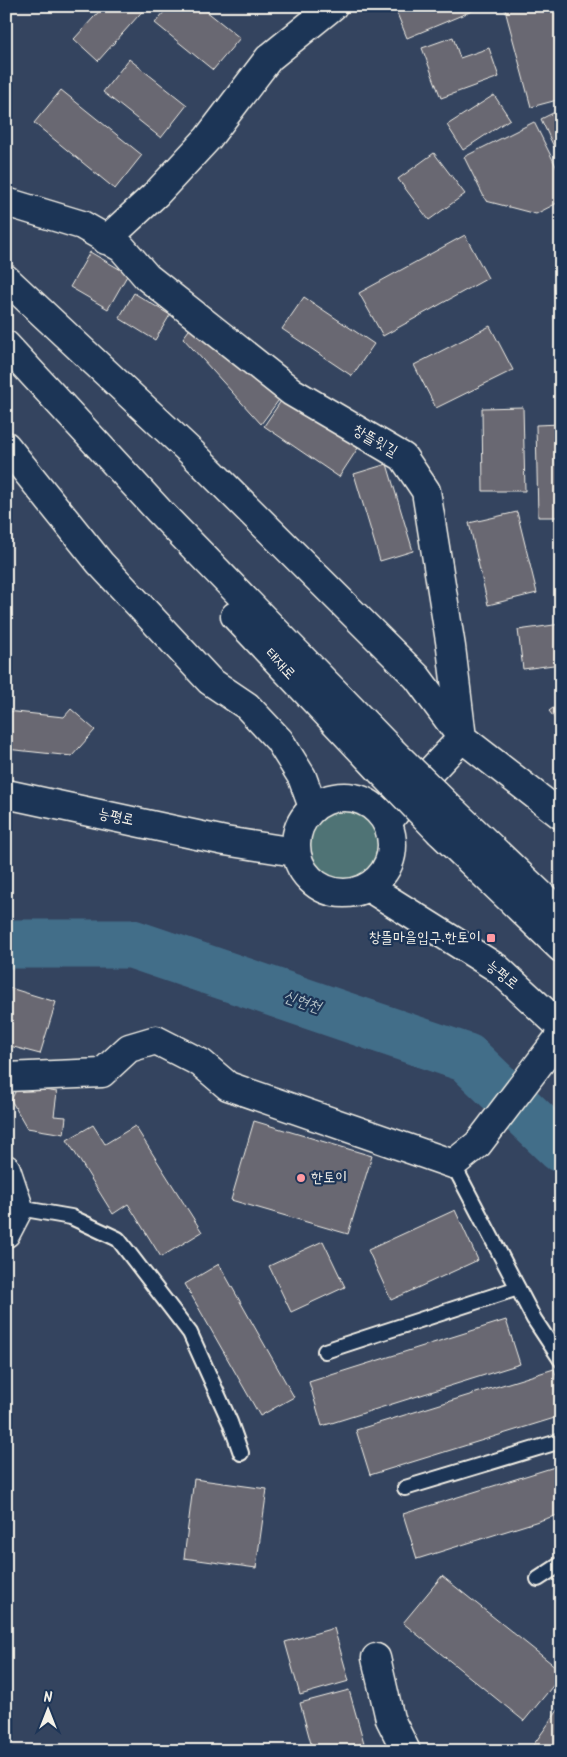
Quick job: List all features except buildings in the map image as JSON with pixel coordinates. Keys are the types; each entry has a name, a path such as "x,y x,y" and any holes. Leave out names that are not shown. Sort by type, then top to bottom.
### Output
{"main road":[{"path":"106,240 157,193 208,138 269,58 333,6"},
{"name":"창뜰윗길","path":"6,202 82,226 122,248 147,277 292,392 403,457 426,491 451,647 462,738"},
{"path":"6,279 192,453 417,677 462,738 561,815"},
{"name":"태재로","path":"6,345 387,761"},
{"name":"태재로","path":"6,373 387,761"},
{"path":"6,446 100,563 210,681 247,706 279,740 298,770 313,807"},
{"path":"380,815 411,792 462,738"},
{"path":"387,761 447,822 561,948"},
{"name":"능평로","path":"6,794 225,840 296,841"},
{"path":"343,796 359,799 380,815 391,833 392,849 389,864 375,880 353,893 337,893 322,889 309,880 300,867 296,841 303,818 313,807 327,799 343,796"},
{"path":"447,822 561,914"},
{"name":"능평로","path":"375,880 412,915 497,968 561,1027"},
{"path":"6,1077 102,1073 129,1048 156,1040 201,1063 228,1086 453,1164 478,1144 561,1035"},
{"path":"6,1170 19,1208 6,1234"},
{"path":"376,1658 390,1719 406,1751"}],"lane":[{"path":"453,1164 534,1319 561,1360"},
{"path":"19,1208 71,1217 118,1239 190,1333 230,1422 241,1453"},
{"path":"325,1350 518,1288"},
{"path":"405,1488 561,1441"},
{"path":"538,1579 561,1564"}],"green space":[{"path":"337,810 351,810 364,816 373,825 379,838 377,858 369,870 351,880 337,880 324,874 315,865 309,852 309,838 315,825 324,816"}],"waterway":[{"name":"신현천","path":"6,944 132,944 467,1058 561,1148"}],"place":[{"name":"창뜰마을입구.한토이","path":"491,938"},
{"name":"한토이","path":"301,1178"}]}
